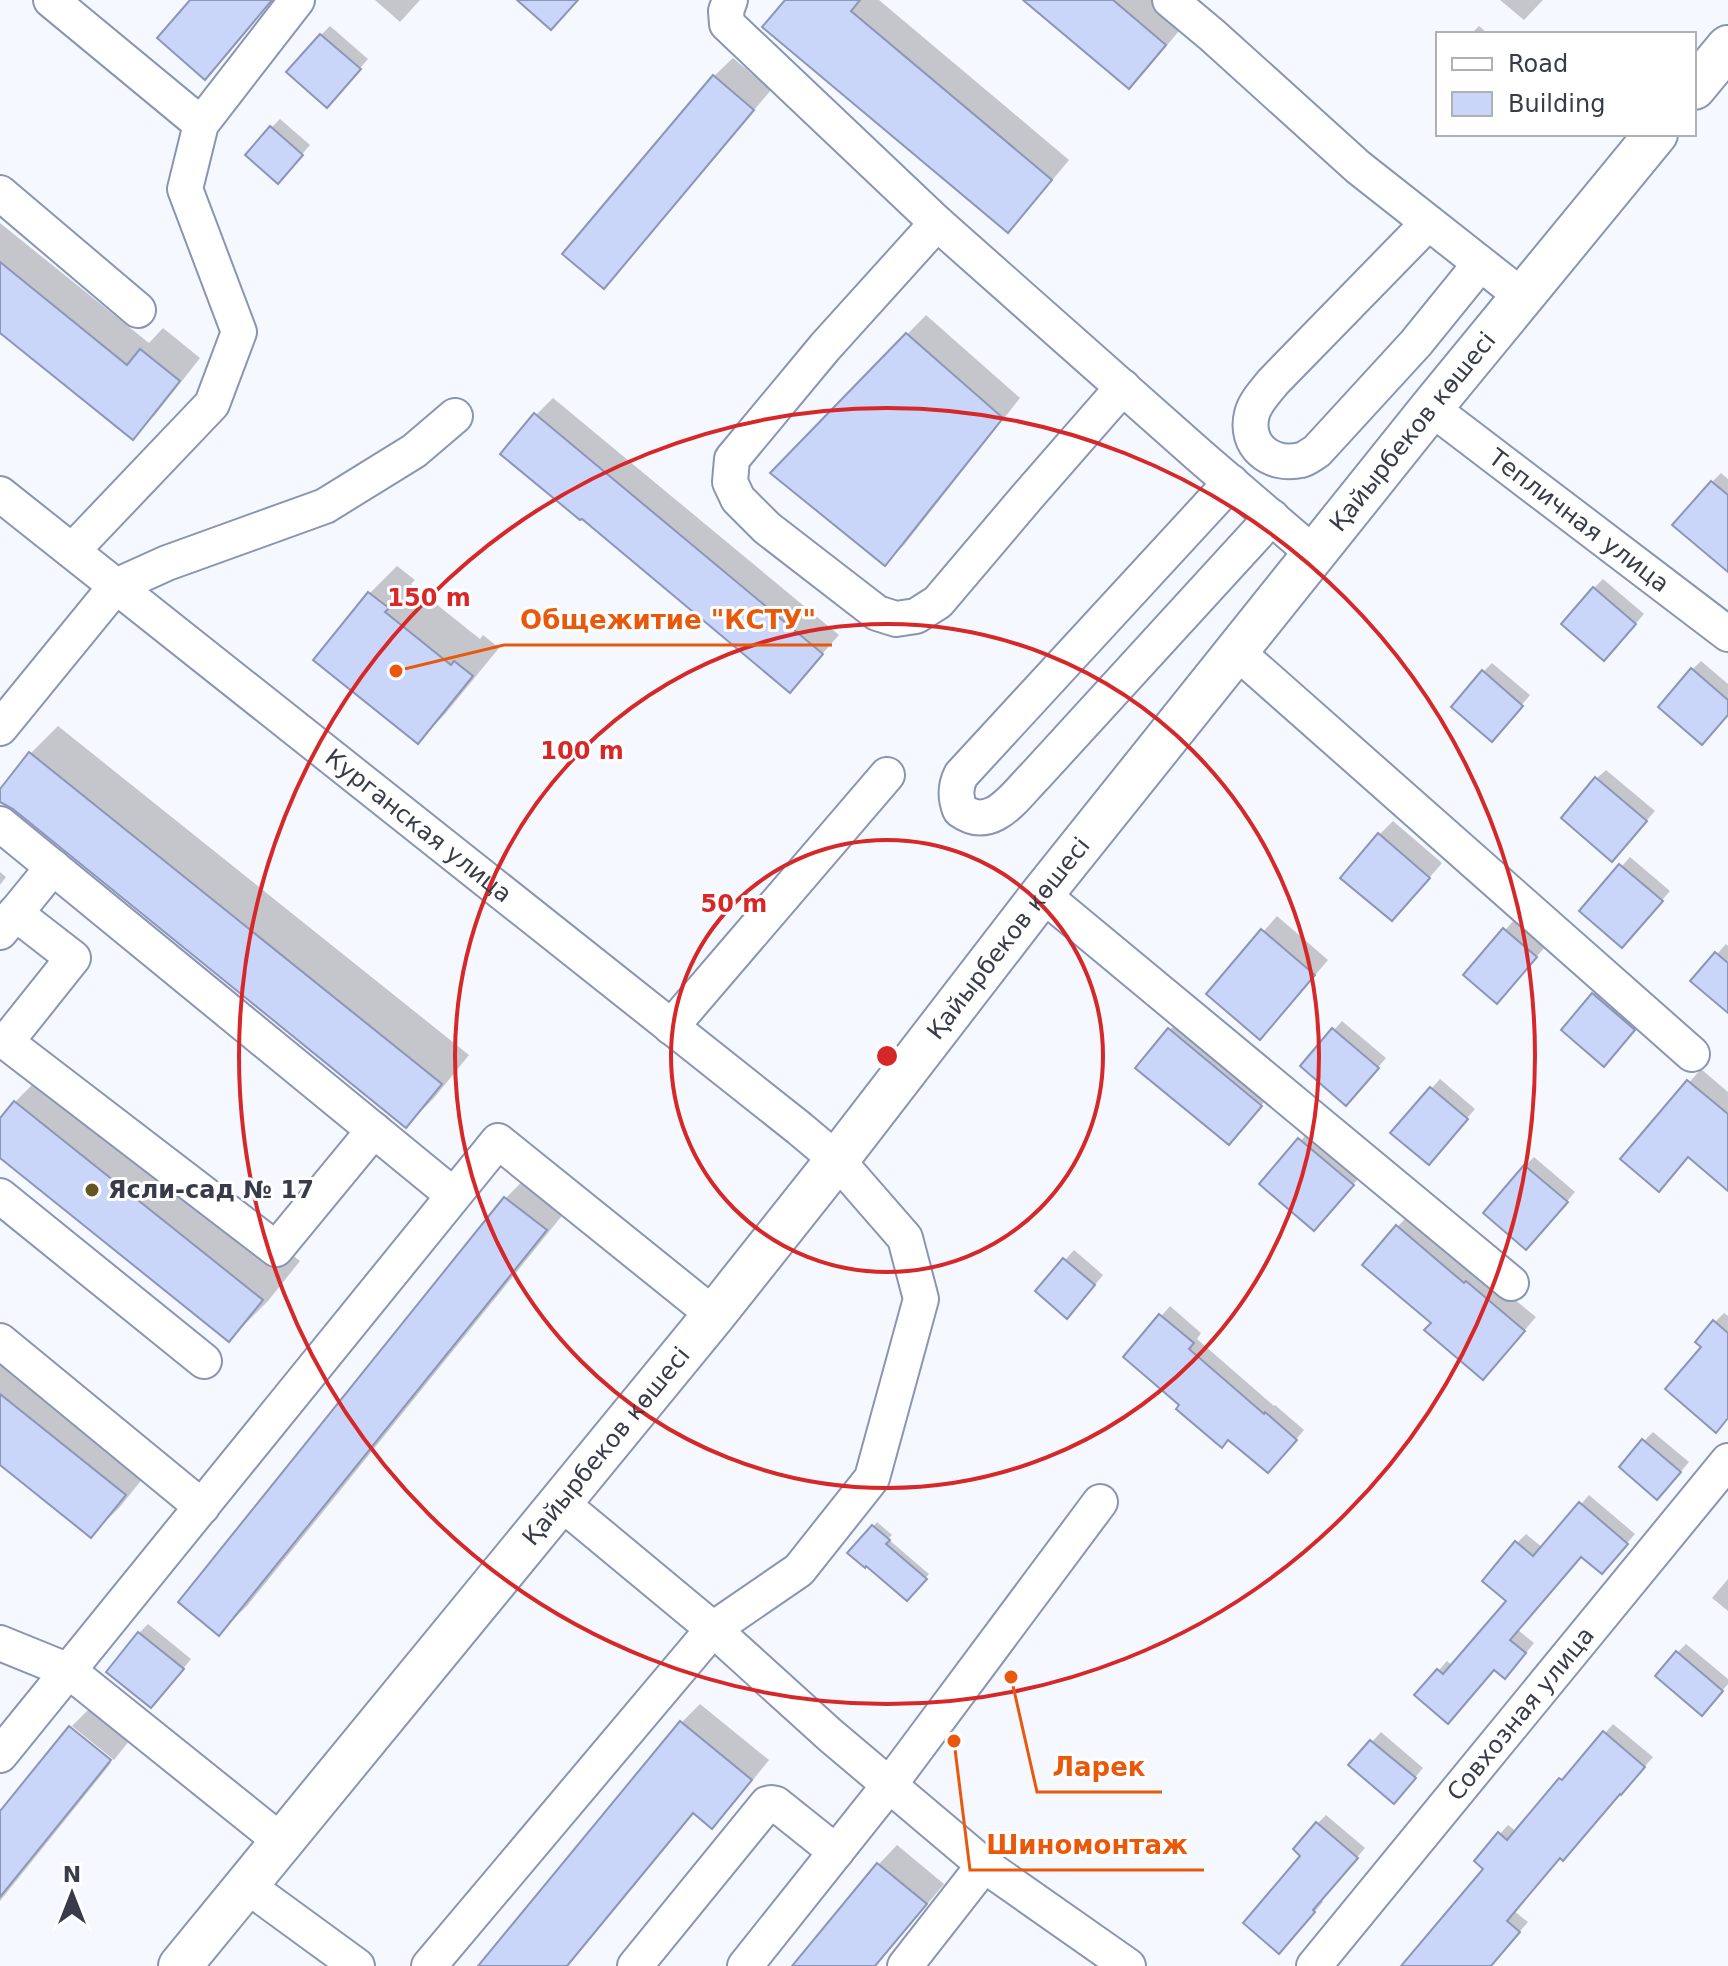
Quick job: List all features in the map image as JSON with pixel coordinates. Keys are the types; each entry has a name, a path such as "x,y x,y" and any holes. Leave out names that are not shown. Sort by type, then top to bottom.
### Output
{"main road":[{"path":"1696,86 1728,47"},
{"name":"Қайырбеков көшесі","path":"180,1966 714,1315 1042,894 1431,408 1654,136"}],"street":[{"path":"51,0 201,124"},
{"path":"72,551 212,404 239,332 185,189 201,124 297,0"},
{"path":"730,0 726,11 727,24 937,223 1314,554"},
{"path":"1170,0 1358,167 1523,297"},
{"path":"0,193 138,310"},
{"path":"937,223 825,347 732,459 730,482 738,499 767,528 877,613 896,619 916,616 938,602 1123,387"},
{"path":"1428,223 1273,382 1256,405 1251,430 1254,444 1262,454 1273,460 1289,461 1303,460 1317,451 1416,343 1480,264"},
{"name":"Тепличная улица","path":"1431,408 1728,634"},
{"path":"0,728 116,586 167,563 325,506 414,451 455,416"},
{"path":"1231,482 961,775 956,792 960,810 975,818 997,815 1272,517"},
{"name":"Курганская улица","path":"0,494 837,1160 905,1238 921,1299 872,1478 799,1570 713,1629 429,1966"},
{"path":"1236,651 1692,1054"},
{"path":"671,1027 887,775"},
{"path":"0,824 453,1195"},
{"path":"53,867 8,923 73,958 3,1046 276,1249 374,1130"},
{"path":"1042,894 1511,1283"},
{"path":"0,1755 498,1141 714,1315"},
{"path":"0,1196 204,1361"},
{"path":"0,1341 202,1507"},
{"name":"Совхозная улица","path":"1314,1966 1728,1461"},
{"path":"560,1502 713,1629 830,1735 984,1865 1128,1966"},
{"path":"745,1966 890,1784 1100,1502"},
{"path":"0,1643 69,1671 282,1842"},
{"path":"635,1966 767,1804 776,1804 836,1852"},
{"path":"905,1966 984,1865"},
{"path":"246,1885 357,1966"}],"building":[{"path":"190,0 272,0 205,80 157,38"},
{"path":"517,0 578,0 551,30"},
{"path":"785,0 860,0 851,11 1052,180 1008,233 762,27"},
{"path":"1023,0 1113,0 1166,45 1129,89"},
{"path":"320,34 361,69 327,108 286,72"},
{"path":"713,75 754,110 604,289 562,254"},
{"path":"270,126 303,155 278,184 245,155"},
{"path":"0,262 127,365 140,349 180,381 133,440 0,333"},
{"path":"906,333 1003,418 885,566 770,473"},
{"path":"534,413 823,654 790,693 500,454"},
{"path":"1711,481 1728,495 1728,572 1672,525"},
{"path":"1593,587 1636,624 1604,661 1561,624"},
{"path":"368,592 389,608 385,612 451,665 454,661 473,676 418,744 313,660"},
{"path":"1691,668 1728,700 1728,715 1702,745 1658,707"},
{"path":"1482,670 1523,706 1492,742 1451,707"},
{"path":"29,752 442,1084 406,1128 13,809 0,802 0,789"},
{"path":"1595,777 1647,821 1612,862 1561,818"},
{"path":"1378,833 1430,878 1392,921 1340,878"},
{"path":"1619,864 1663,901 1622,948 1579,911"},
{"path":"1503,928 1537,957 1497,1004 1463,975"},
{"path":"1261,929 1315,975 1260,1040 1206,994"},
{"path":"1715,952 1728,963 1728,1013 1690,981"},
{"path":"1592,993 1635,1030 1604,1067 1561,1030"},
{"path":"1168,1028 1262,1106 1229,1145 1135,1068"},
{"path":"1332,1028 1379,1068 1346,1106 1300,1066"},
{"path":"1687,1080 1728,1114 1728,1191 1688,1157 1659,1192 1620,1159"},
{"path":"1430,1087 1468,1119 1429,1165 1390,1133"},
{"path":"14,1101 263,1300 229,1342 0,1158 0,1118"},
{"path":"1298,1138 1354,1185 1314,1231 1259,1184"},
{"path":"1524,1165 1568,1202 1526,1250 1483,1213"},
{"path":"504,1197 547,1230 219,1636 178,1602"},
{"path":"1396,1225 1525,1331 1483,1380 1424,1330 1431,1323 1362,1265"},
{"path":"1063,1258 1095,1285 1067,1319 1035,1291"},
{"path":"1159,1314 1194,1343 1189,1349 1297,1440 1268,1473 1228,1440 1222,1448 1176,1409 1179,1405 1123,1357"},
{"path":"1713,1320 1728,1333 1728,1418 1716,1433 1665,1389 1701,1347 1695,1342"},
{"path":"0,1394 126,1495 91,1538 0,1465"},
{"path":"1642,1439 1681,1472 1657,1500 1619,1467"},
{"path":"1579,1502 1628,1544 1602,1574 1581,1557 1510,1640 1526,1653 1505,1679 1494,1670 1448,1724 1414,1695 1437,1669 1443,1674 1506,1601 1482,1581 1515,1541 1533,1556"},
{"path":"872,1525 890,1540 886,1544 927,1579 907,1601 847,1553"},
{"path":"138,1632 184,1669 151,1708 106,1672"},
{"path":"1676,1651 1723,1691 1702,1716 1655,1676"},
{"path":"680,1721 752,1780 712,1829 693,1813 567,1966 478,1966"},
{"path":"69,1726 111,1760 0,1897 0,1811"},
{"path":"1603,1731 1645,1767 1563,1861 1560,1858 1507,1921 1520,1932 1491,1966 1401,1966 1483,1869 1474,1861 1498,1832 1507,1840"},
{"path":"1370,1740 1416,1778 1394,1804 1348,1765"},
{"path":"1316,1822 1358,1858 1279,1954 1243,1923 1300,1856 1293,1849"},
{"path":"877,1863 927,1904 875,1966 792,1966"}],"place":[{"name":"Общежитие \"КСТУ\"","path":"396,671"},
{"name":"Ясли-сад № 17","path":"92,1190"},
{"name":"Ларек","path":"1011,1677"},
{"name":"Шиномонтаж","path":"954,1741"}]}
